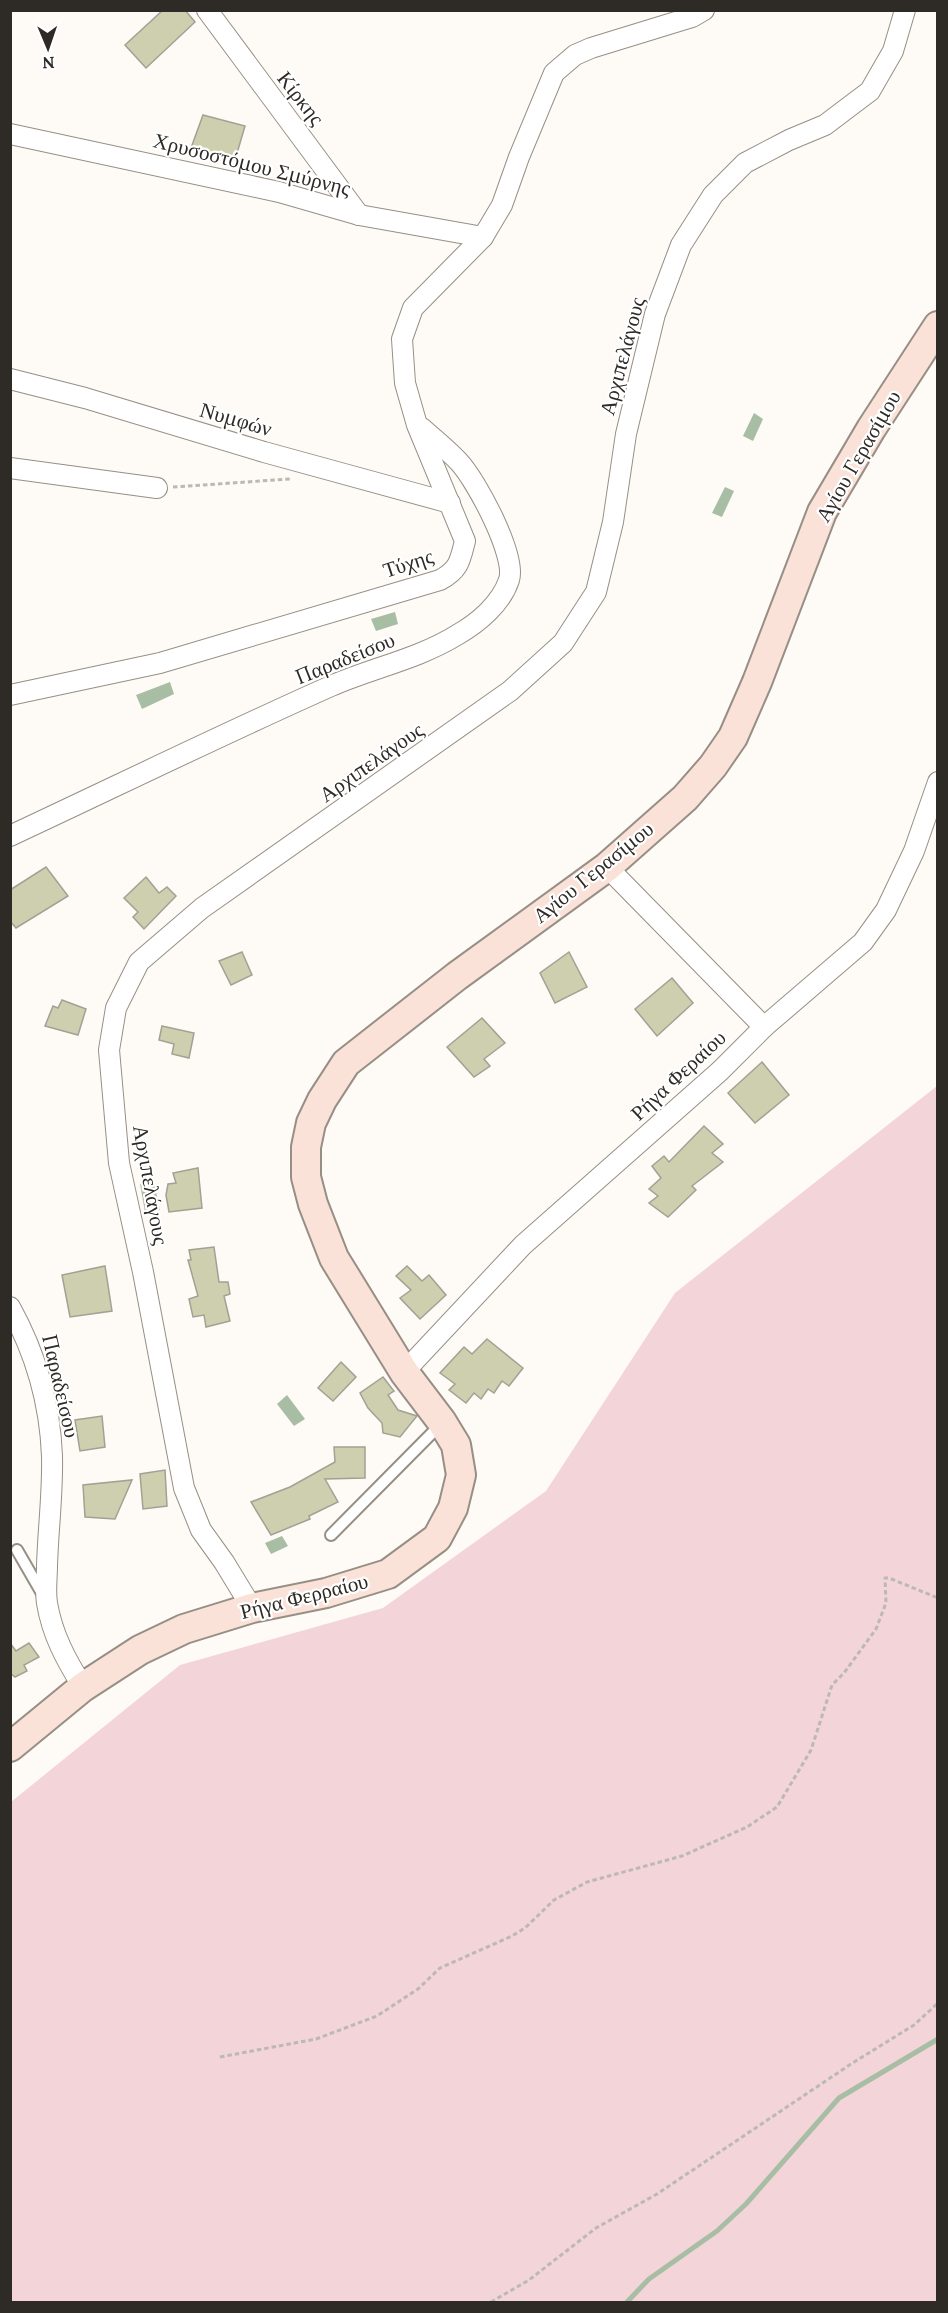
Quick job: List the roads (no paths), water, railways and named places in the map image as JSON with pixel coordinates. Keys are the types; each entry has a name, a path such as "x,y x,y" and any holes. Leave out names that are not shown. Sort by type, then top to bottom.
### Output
{"street":[{"name":"Κίρκης","path":"207,10 359,215"},
{"name":"Τύχης","path":"10,696 160,663 440,580 452,574 460,560 465,541 417,424 405,383 402,339 413,308 483,237 502,205 554,73 575,55 591,48 692,17 704,10"},
{"name":"Αρχιπελάγους","path":"252,1608 201,1530 184,1488 143,1272 119,1163 109,1050 116,1008 139,962 202,909 510,691 563,643 596,592 613,522 626,434 655,314 681,245 713,195 745,163 789,140 825,125 870,91 893,51 905,10"},
{"name":"Χρυσοστόμου Σμύρνης","path":"10,134 279,192 359,215 483,237"},
{"name":"Αγίου Γερασίμου","path":"404,1372 334,1258 313,1204 306,1177 306,1147 311,1123 322,1100 346,1063 457,976 607,867 685,798 713,766 733,737 757,682 822,512 871,429 938,326"},
{"name":"Νυμφών","path":"10,379 85,398 264,452 450,503"},
{"name":"Παραδείσου","path":"10,836 333,685 414,656 456,636 476,622 499,600 510,579 510,566 478,487 459,462 417,424"},
{"path":"10,468 157,488"},
{"name":"Ρήγα Φεραίου","path":"404,1372 523,1245 720,1071 764,1027 863,942 886,910 914,851 938,782"},
{"path":"607,867 764,1027"},
{"name":"Παραδείσου","path":"10,1307 25,1334 39,1377 50,1428 52,1458 46,1600 52,1628 75,1694"},
{"name":"Ρήγα Φερραίου","path":"10,1748 75,1694 140,1650 184,1629 252,1608 326,1593 388,1574 437,1539 453,1508 461,1475 456,1445 442,1422 404,1372"}],"lane":[{"path":"331,1535 442,1422"},
{"path":"17,1550 46,1600"},
{"path":"10,1734 75,1694"}],"waterway":[{"path":"627,2302 649,2279 717,2231 746,2204 839,2098 938,2039"}]}
